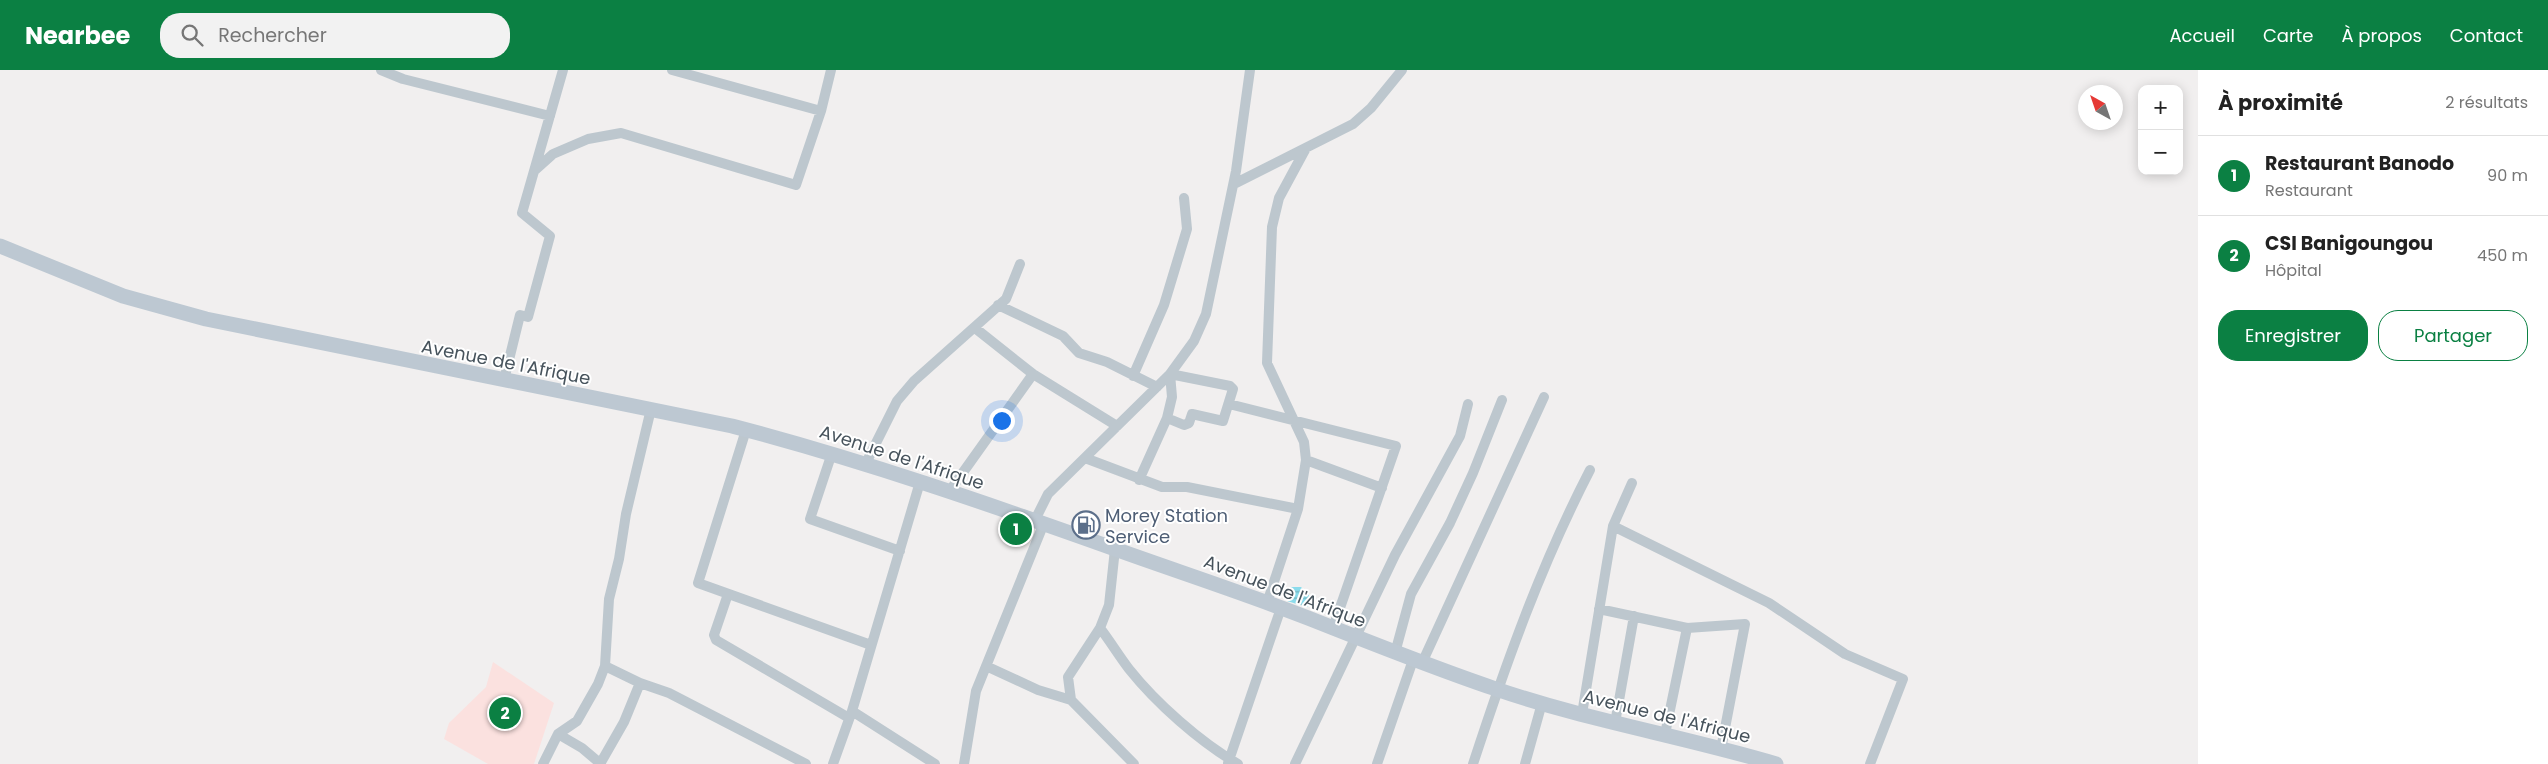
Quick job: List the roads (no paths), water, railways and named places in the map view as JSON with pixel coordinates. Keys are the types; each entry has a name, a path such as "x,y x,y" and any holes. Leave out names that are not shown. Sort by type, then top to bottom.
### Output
{"main road":[{"name":"Avenue de l'Afrique","path":"0,246 123,296 206,319 651,409 746,430 832,453 1040,522 1274,606 1418,662 1497,690 1615,723 1721,748 1745,760 1776,764"}],"street":[{"path":"381,70 403,79 550,116"},
{"path":"504,380 520,316 528,317 550,236 522,213 563,70"},
{"path":"672,70 821,111"},
{"path":"534,171 554,154 580,143 621,132 796,185 821,111 831,70"},
{"path":"964,764 976,690 1040,522 1048,494 1170,374 1194,341 1206,314 1234,184 1250,70"},
{"path":"1234,184 1353,124 1371,108 1402,70"},
{"path":"1100,628 1129,668 1154,697 1232,762 1274,606 1298,508 1306,460 1304,442 1267,363 1272,226 1280,198 1306,148"},
{"path":"1133,376 1164,304 1187,229 1184,198"},
{"path":"866,463 897,401 914,381 1006,299 1020,264"},
{"path":"998,305 1063,336 1079,354 1107,362 1157,387"},
{"path":"975,328 1033,374 1117,426"},
{"path":"949,492 1033,374"},
{"path":"1167,418 1184,425 1189,423 1192,414 1223,421 1233,389 1230,386 1170,374"},
{"path":"1139,480 1167,418 1172,397 1170,374"},
{"path":"1377,764 1418,662 1544,397"},
{"path":"1395,653 1411,594 1454,515 1502,400"},
{"path":"1229,404 1396,446 1332,628"},
{"path":"1295,764 1357,638 1395,554 1460,436 1468,404"},
{"path":"543,764 558,734 576,721 598,684 605,666 609,599 619,559 626,514 651,409"},
{"path":"746,430 698,583 872,645"},
{"path":"832,453 810,519 900,551"},
{"path":"1085,458 1139,480 1162,487 1187,487 1298,508"},
{"path":"1306,460 1382,488"},
{"path":"1473,764 1497,690 1542,568 1590,470"},
{"path":"832,764 872,645 920,482"},
{"path":"1582,714 1613,526 1632,483"},
{"path":"1613,526 1769,604 1845,654 1903,679 1870,764"},
{"path":"1071,700 1068,677 1100,628 1109,605 1115,549"},
{"path":"728,594 717,622 715,638 934,764"},
{"path":"1599,609 1687,628 1745,624 1721,748"},
{"path":"1615,723 1634,616"},
{"path":"1666,734 1687,628"},
{"path":"605,666 640,683 669,693 806,764"},
{"path":"986,666 1038,690 1071,700 1134,764"},
{"path":"558,734 582,748 600,764 624,722 640,683"},
{"path":"1524,764 1542,703"}],"water":[{"path":"1288,587 1301,587 1315,602 1307,607 1287,601"}],"place":[{"name":"Morey Station Service","path":"1086,525"},
{"name":"Restaurant Banodo","path":"1016,529"},
{"name":"CSI Banigoungou","path":"505,713"}]}
